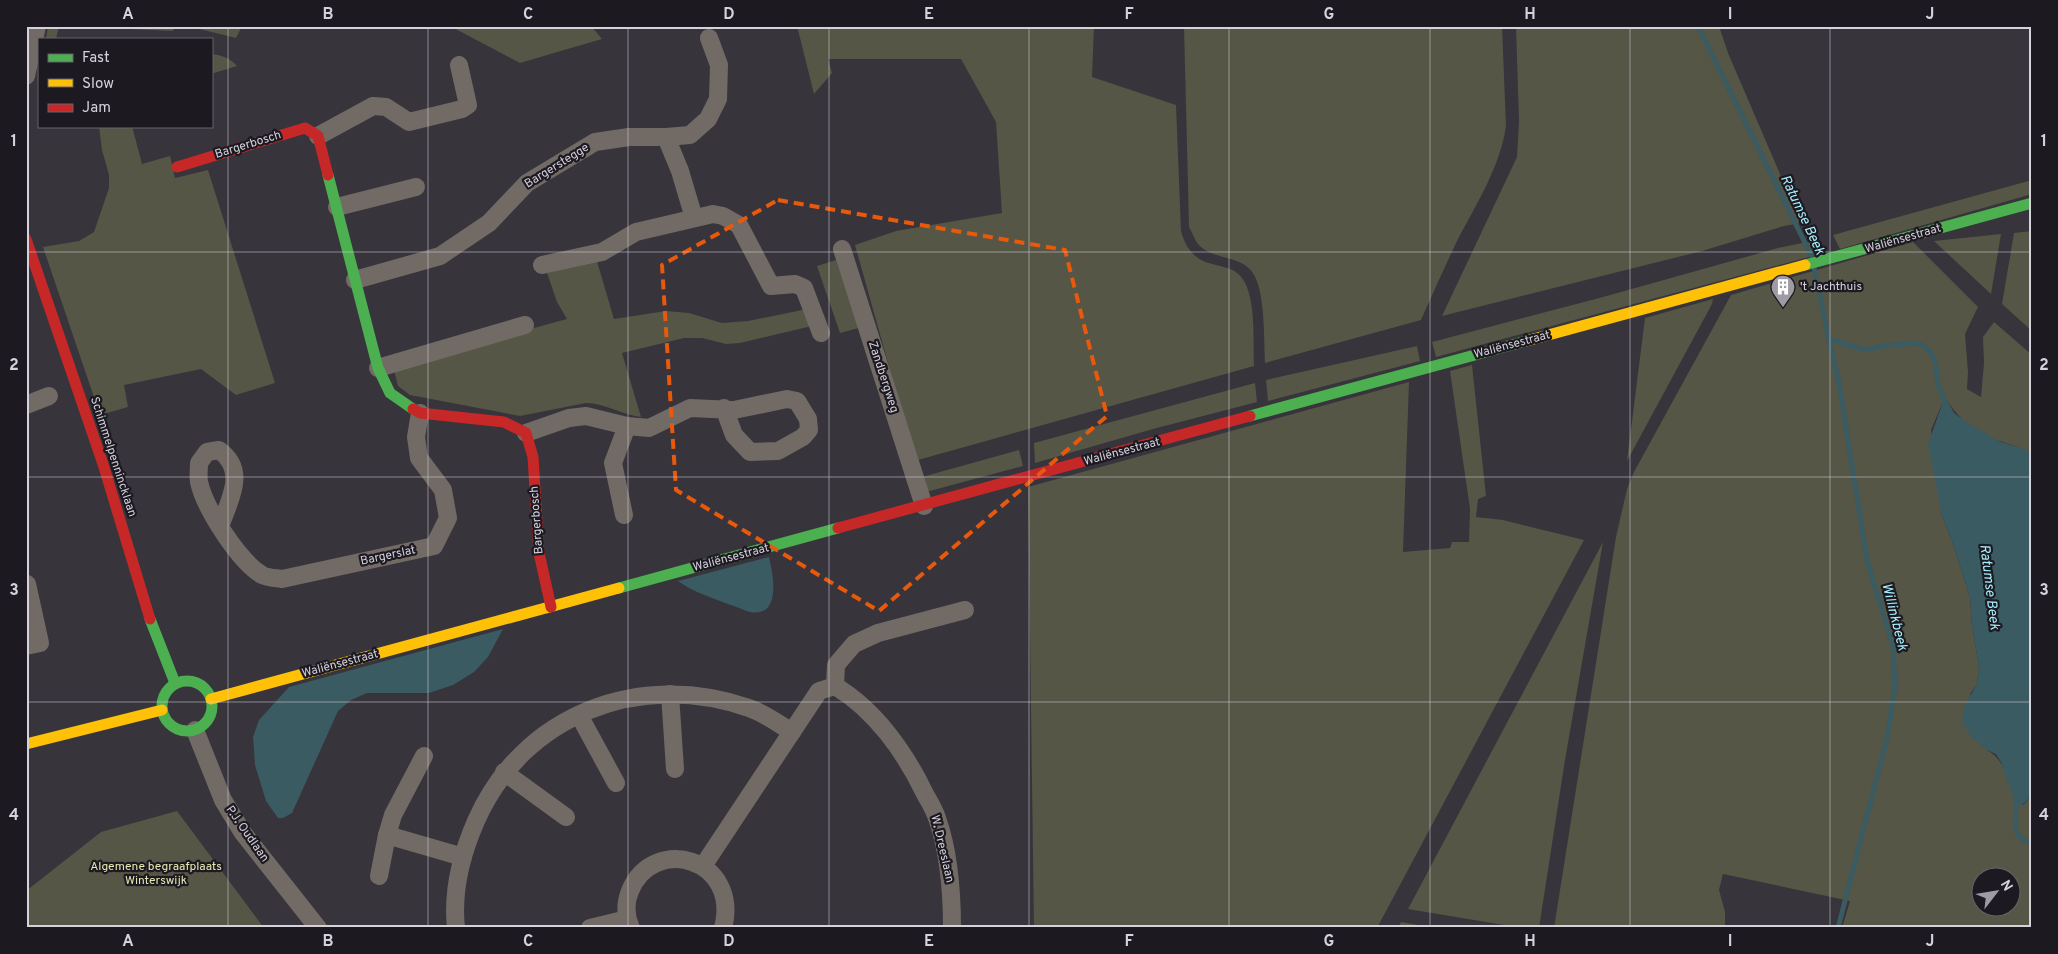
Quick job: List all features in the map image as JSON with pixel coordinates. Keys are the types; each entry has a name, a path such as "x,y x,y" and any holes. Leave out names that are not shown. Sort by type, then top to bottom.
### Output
{"street":[{"path":"27,65 37,26"},
{"name":"Bargerstegge","path":"355,280 440,256 489,223 527,183 595,142 629,136 666,137 690,134 708,119 718,99 719,65 709,38"},
{"path":"459,65 468,105 462,109 409,122 386,107 372,106 318,136 378,368 390,393 405,406 420,413 504,422 526,433 569,418 586,416 628,426 649,428 690,408 724,408 734,410 787,399 797,401 808,419 808,430 803,437 778,451 750,452 734,435 724,408"},
{"name":"Bargerbosch","path":"177,167 305,128 318,136"},
{"path":"666,137 680,171 694,218"},
{"path":"337,207 416,187"},
{"name":"Waliënsestraat","path":"211,698 924,506 2032,203"},
{"path":"542,265 602,252 636,232 694,218 718,215 739,225 772,286 795,284 804,288 821,333"},
{"name":"Schimmelpennincklaan","path":"26,239 32,274 103,464 142,599 175,683"},
{"name":"Zandbergweg","path":"842,249 924,506"},
{"path":"378,368 525,325"},
{"path":"26,404 49,396"},
{"name":"Bargerslat","path":"220,527 251,566 264,576 282,579 434,546 448,518 443,490 419,458 416,437 420,413"},
{"path":"624,515 613,463 628,426"},
{"name":"Bargerbosch","path":"526,433 532,457 539,553 551,607"},
{"path":"26,646 40,643 27,584"},
{"path":"702,866 819,691 835,686 836,665 854,644 878,633 965,610"},
{"path":"192,681 201,685 211,698 212,708 209,717 203,725 195,730 187,731 170,725 162,710 162,700 167,690 175,683 192,681"},
{"name":"W. Dreeslaan","path":"835,686 850,695 886,732 913,769 937,817 952,884 952,928"},
{"path":"456,928 457,890 463,857 484,804 504,772 528,748 550,730 604,705 641,696 670,694 703,697 750,708 792,732"},
{"path":"670,694 675,769"},
{"path":"26,744 162,710"},
{"path":"579,715 616,783"},
{"name":"P.J. Oudlaan","path":"195,730 223,800 243,833 318,928"},
{"path":"379,876 387,835 404,792 424,756"},
{"path":"504,772 566,817"},
{"path":"387,835 463,857"},
{"path":"590,928 629,923 627,900 634,882 647,868 665,860 684,859 702,866 716,878 725,895 727,913 723,928"}],"highlighted area":[{"path":"778,200 1065,250 1107,416 879,611 676,490 662,265"}],"green space":[{"path":"48,26 59,26 56,38 46,38"},
{"path":"64,26 175,26 173,31"},
{"path":"187,26 242,26 236,38"},
{"path":"450,26 591,26 602,39 520,63"},
{"path":"797,26 1094,26 1092,77 1176,105 1181,231 1187,246 1194,255 1203,261 1238,273 1244,281 1248,289 1252,310 1254,366 918,460 904,420 855,245 896,231 1002,213 996,122 961,59 828,59 832,73 814,94"},
{"path":"1184,26 1502,26 1506,126 1499,156 1421,320 1265,363 1262,305 1258,283 1254,275 1243,264 1204,249 1198,244 1189,227"},
{"path":"1516,26 1719,26 1728,53 1801,223 1784,226 1702,251 1442,316 1517,157 1519,121"},
{"path":"212,54 225,57 237,66 212,74"},
{"path":"99,128 133,128 142,164 170,156 175,178 208,170 275,383 236,395 201,369 124,385 128,407 100,415 43,247 79,241 94,232 109,188 109,175 102,150"},
{"path":"2032,180 2032,194 1840,249 1833,235"},
{"path":"2032,231 2032,331 2002,304 2014,233"},
{"path":"2001,234 1991,294 1934,241"},
{"path":"1812,241 1820,254 1436,357 1432,342 1778,248"},
{"path":"1913,242 1978,307 1965,334 1968,372 1967,389 1981,397 1984,363 1983,337 1994,322 2032,355 2032,456 2022,449 1994,439 1977,430 1956,413 1945,397 1931,430 1942,516 1970,597 1972,625 1979,667 1977,684 1970,694 1987,750 1999,760 2007,774 2016,805 2023,805 2032,796 2032,928 1842,928 1850,901 1723,874 1719,890 1725,912 1725,928 1554,928 1616,537 1627,489 1634,472 1731,295"},
{"path":"596,258 614,319 666,311 689,313 722,323 748,321 807,309 812,326 740,343 726,344 702,338 684,338 622,353 641,417 600,405 586,403 520,416 410,395 398,386 393,366 567,319 557,302 546,270"},
{"path":"836,260 859,328 840,333 817,266"},
{"path":"1713,299 1712,304 1627,461 1645,318"},
{"path":"1417,346 1420,361 1268,401 1266,380"},
{"path":"1472,365 1486,496 1478,499 1476,517 1503,520 1584,540 1377,928 1034,928 1028,487 1409,382 1403,552 1450,548 1452,542 1469,542 1470,509 1450,371"},
{"path":"1255,383 1257,402 1153,429 1035,463 1034,443"},
{"path":"1019,450 1023,466 926,492 922,477"},
{"path":"1603,542 1565,760 1539,928 1522,928 1408,909"},
{"name":"Algemene begraafplaats Winterswijk","path":"177,811 264,928 26,928 26,891 101,832"},
{"path":"1401,922 1435,928 1398,928"}],"water":[{"path":"1945,396 1954,413 1968,423 2001,442 2024,449 2032,456 2032,796 2022,805 2016,805 2001,762 1996,754 1987,750 1971,737 1962,721 1964,706 1977,684 1979,667 1972,625 1970,597 1942,516 1928,444"},
{"path":"769,557 773,593 767,608 760,612 750,612 715,599 678,581"},
{"path":"503,629 488,657 474,672 453,685 429,693 367,693 351,700 338,711 292,813 283,818 278,818 266,801 255,765 253,737 259,720 289,687"}],"waterway":[{"name":"Ratumse Beek","path":"1698,26 1811,255"},
{"name":"Ratumse Beek","path":"1814,268 1829,339 1865,350 1883,346 1917,343 1923,346 1934,359 1938,384 1944,397 1944,403"},
{"name":"Willinkbeek","path":"1829,339 1839,383 1867,561 1893,646 1895,687 1887,738 1838,928"},
{"name":"Ratumse Beek","path":"2016,799 2015,826 2017,832 2024,840 2032,843"}],"traffic: fast":[{"path":"328,175 378,368 390,393 413,409"},
{"path":"1805,265 2032,203"},
{"path":"1250,416 1530,340"},
{"path":"619,588 838,528"},
{"path":"150,619 175,683"},
{"path":"182,681 192,681 205,688 212,701 212,706 212,711 205,724 192,731 182,731 173,727 166,720 162,711 162,701 166,692 173,685 182,681"}],"traffic: slow":[{"path":"1530,340 1805,265"},
{"path":"211,699 619,588"},
{"path":"26,744 162,710"}],"traffic: jam":[{"path":"177,167 305,128 318,136 328,175"},
{"path":"26,239 103,464 150,619"},
{"path":"413,409 420,413 504,422 526,433 533,457 539,553 551,607"},
{"path":"838,528 1250,416"}],"place":[{"name":"'t Jachthuis","path":"1783,308"}]}
